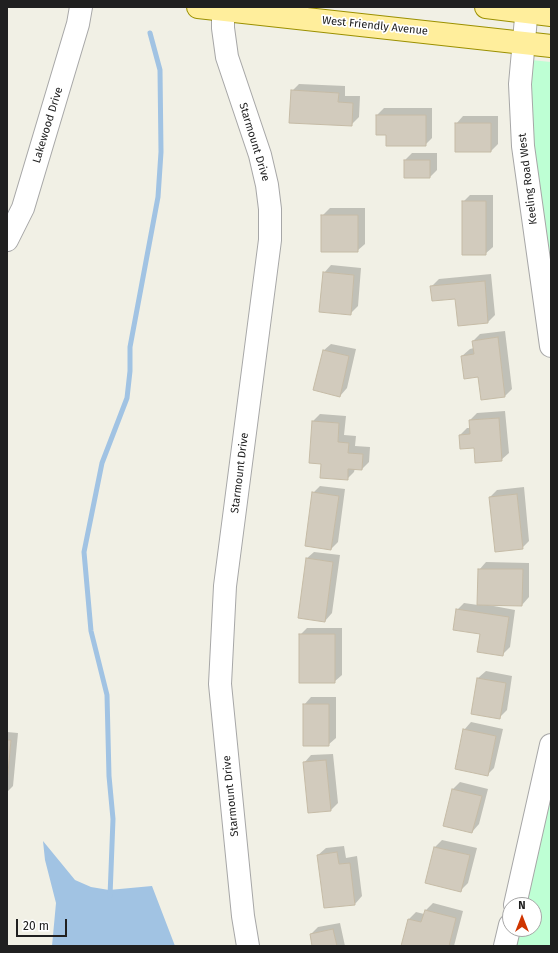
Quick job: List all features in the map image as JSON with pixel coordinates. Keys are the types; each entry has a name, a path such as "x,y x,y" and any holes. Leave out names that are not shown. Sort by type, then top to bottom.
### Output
{"main road":[{"name":"West Friendly Avenue","path":"198,7 223,8 551,46"},
{"path":"486,7 527,9 551,15"}],"street":[{"name":"Lakewood Drive","path":"7,240 23,208 78,24 81,7"},
{"name":"Starmount Drive","path":"223,8 223,28 227,57 260,155 270,208 270,240 225,586 220,684 243,916 248,946"},
{"name":"Keeling Road West","path":"527,9 520,84 523,146 551,346"},
{"path":"517,897 551,745"}],"green space":[{"path":"531,60 551,62 551,297 530,148"},
{"path":"551,767 551,946 511,946 513,937 542,937 542,897 523,897"}],"water":[{"path":"43,841 75,880 91,887 109,890 152,886 175,946 52,946 56,903 45,860"}],"building":[{"path":"291,90 339,93 338,102 353,103 352,126 289,123"},
{"path":"376,115 426,115 426,146 386,146 386,135 376,135"},
{"path":"455,123 491,123 491,152 455,152"},
{"path":"404,160 430,160 430,178 404,178"},
{"path":"462,201 486,201 486,255 462,255"},
{"path":"321,215 358,215 358,252 321,252"},
{"path":"323,272 354,275 351,315 319,312"},
{"path":"485,281 488,323 458,326 455,299 432,301 430,286"},
{"path":"498,337 505,397 481,400 478,377 464,379 461,356 474,354 472,341"},
{"path":"323,350 349,356 340,397 313,390"},
{"path":"499,418 502,461 475,463 474,448 460,449 459,435 470,434 469,420"},
{"path":"312,421 339,423 338,442 349,443 348,453 363,454 362,470 348,469 348,480 320,478 321,464 309,463"},
{"path":"312,492 339,496 331,550 305,546"},
{"path":"517,494 523,549 495,552 489,497"},
{"path":"306,558 333,562 325,622 298,618"},
{"path":"478,569 523,569 522,606 477,605"},
{"path":"456,609 509,617 503,656 477,652 480,634 453,630"},
{"path":"299,634 335,634 335,683 299,683"},
{"path":"477,678 506,683 500,719 471,714"},
{"path":"303,704 329,704 329,746 303,746"},
{"path":"463,729 496,736 488,776 455,769"},
{"path":"7,740 11,740 7,784"},
{"path":"326,760 331,811 308,813 303,762"},
{"path":"452,789 482,796 472,833 443,826"},
{"path":"434,847 470,855 461,892 425,883"},
{"path":"337,852 339,864 350,863 355,905 324,908 317,855"},
{"path":"425,910 456,918 449,946 401,946 408,919 421,922"},
{"path":"333,929 337,946 312,946 310,934"}],"waterway":[{"path":"110,896 113,819 109,776 107,695 91,631 84,552 102,463 127,398 130,371 130,347 158,197 161,152 160,70 150,33"}]}
